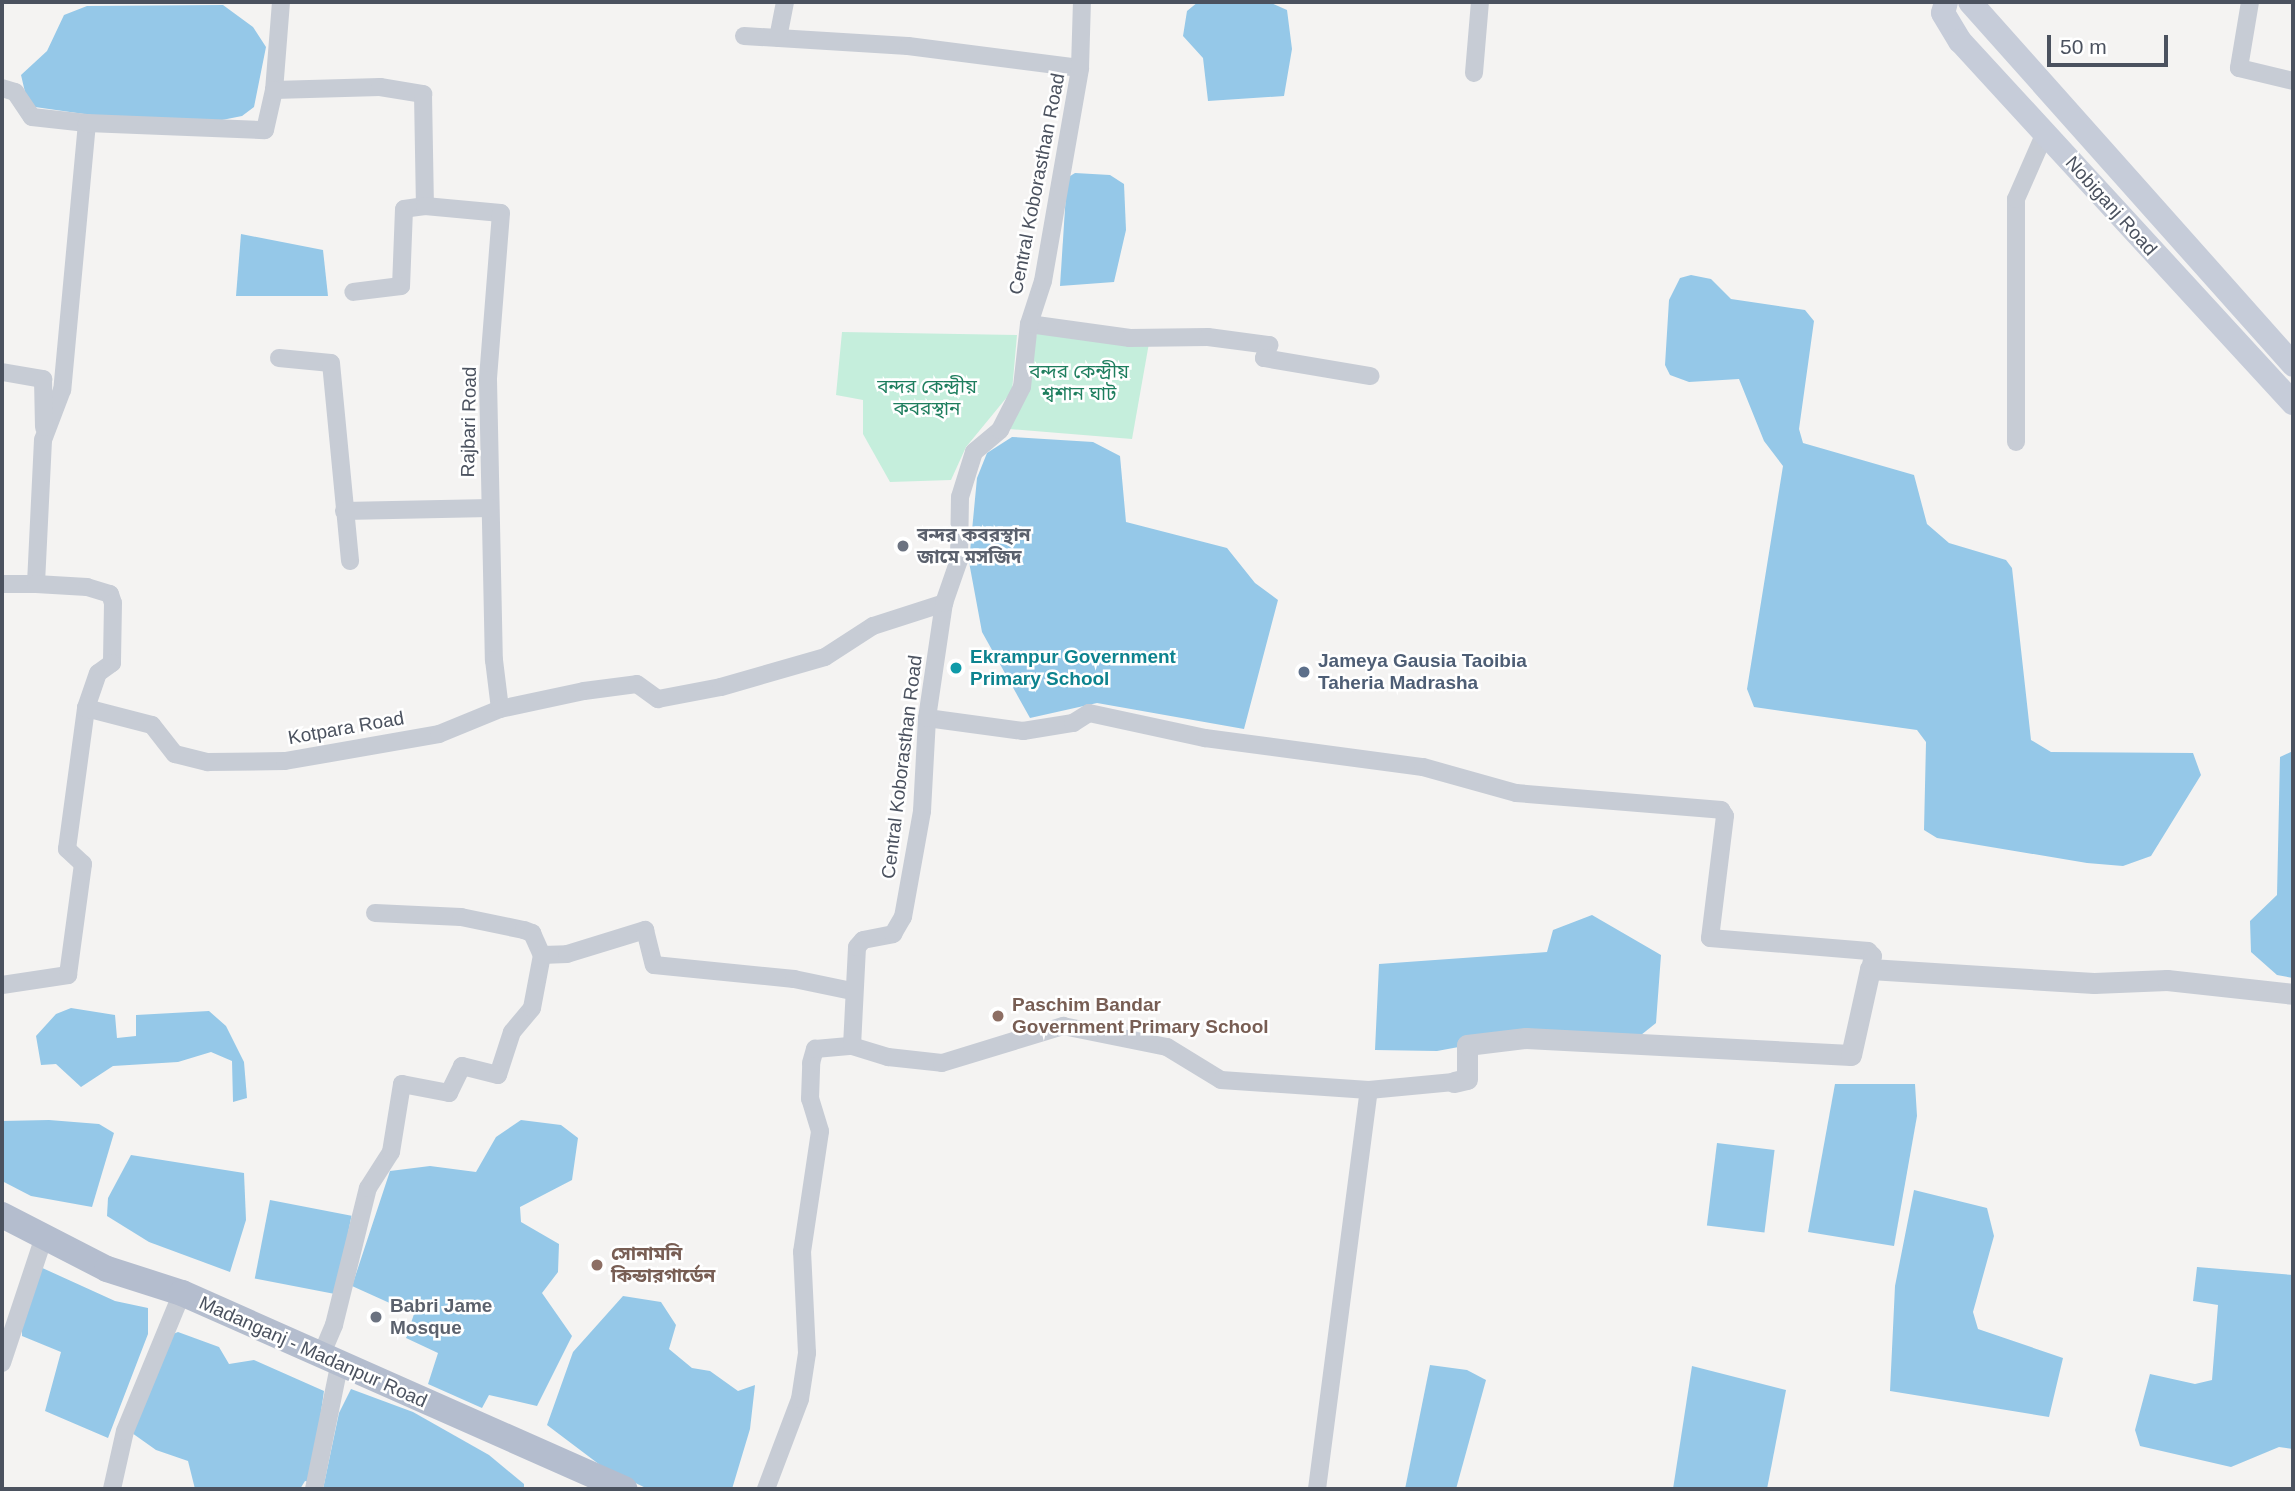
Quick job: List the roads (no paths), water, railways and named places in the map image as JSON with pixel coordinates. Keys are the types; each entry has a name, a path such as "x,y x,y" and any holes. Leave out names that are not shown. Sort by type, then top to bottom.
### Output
{"main road":[{"name":"Nobiganj Road","path":"1946,2 1943,13 1960,41 2293,403"},
{"name":"Nobiganj Road","path":"1970,2 2293,365"},
{"name":"Madanganj - Madanpur Road","path":"2,1215 45,1234 107,1269 182,1293 330,1362 625,1489"}],"street":[{"path":"2,88 15,92 32,117 265,130 274,90 281,2"},
{"path":"778,38 785,2"},
{"name":"Central Koborasthan Road","path":"852,1046 852,991 858,947 863,940 893,934 903,917 922,811 927,718 944,603 959,561 960,497 966,472 974,452 1000,430 1022,387 1029,324 1043,281 1080,68 1082,2"},
{"path":"1474,73 1480,2"},
{"path":"2250,2 2239,68 2293,81"},
{"path":"744,37 908,46 1080,68"},
{"path":"274,90 380,87 423,94 425,206 404,209 401,286 353,292"},
{"path":"43,440 62,390 87,122"},
{"path":"2016,442 2016,199 2045,133"},
{"name":"Rajbari Road","path":"425,206 501,213 488,380 490,508 500,709"},
{"path":"1029,324 1130,338 1208,337 1269,345 1264,358 1370,376"},
{"path":"279,358 331,363 350,561"},
{"path":"2,372 43,379 36,584"},
{"path":"344,511 490,508"},
{"path":"2,584 87,587 110,594 114,603 113,663 98,673 86,708 67,849 83,864 68,975 2,985"},
{"name":"Kotpara Road","path":"86,708 152,725 175,754 228,763 285,761 439,734 500,709 637,684 658,699 721,687 825,657 873,626 944,603"},
{"path":"766,1489 800,1399 807,1353 802,1252 820,1131 810,1099 811,1063 815,1049 852,1046 888,1057 942,1063 1010,1038 1063,1026 1167,1047 1221,1080 1369,1090 1467,1079 1467,1045 1526,1038 1851,1055 1870,969 1868,951 1710,938 1725,816 1721,810 1516,793 1423,767 1205,738 1089,713 1073,723 1023,731 927,718"},
{"path":"314,1489 334,1325 368,1188 391,1152 402,1084 449,1093 462,1066 498,1075 512,1032 532,1008 542,956 532,933 524,930 461,917 375,913"},
{"path":"542,956 568,954 645,930 654,965 794,979 852,991"},
{"path":"1870,969 2094,982 2167,980 2293,995"},
{"path":"1317,1489 1369,1090"},
{"path":"2,1363 45,1234"},
{"path":"112,1489 125,1431 182,1293"}],"water":[{"path":"1198,2 1269,2 1287,10 1292,49 1284,96 1208,101 1203,58 1183,36 1187,11"},
{"path":"223,5 253,27 266,47 254,107 242,116 217,121 105,117 35,107 25,92 21,75 47,51 64,15 87,6"},
{"path":"1075,173 1110,175 1124,184 1126,230 1114,282 1060,286 1067,178"},
{"path":"241,234 323,250 328,296 236,296"},
{"path":"1691,275 1711,279 1731,299 1805,310 1814,321 1799,429 1803,443 1914,475 1927,524 1949,543 2006,560 2012,568 2031,740 2051,752 2193,753 2201,775 2151,856 2123,866 2087,863 1937,838 1924,830 1926,742 1917,730 1754,707 1747,689 1783,466 1764,441 1739,379 1689,382 1670,375 1665,365 1669,300 1680,278"},
{"path":"1012,437 1093,442 1120,456 1126,522 1227,548 1255,583 1278,600 1244,729 1097,703 1030,718 982,632 969,562 977,478 987,453"},
{"path":"2293,751 2293,978 2277,975 2251,952 2250,921 2277,895 2280,757"},
{"path":"1592,915 1661,955 1656,1023 1626,1047 1513,1037 1437,1051 1375,1050 1379,964 1547,952 1553,930"},
{"path":"71,1008 115,1015 117,1038 136,1036 136,1015 209,1011 226,1026 244,1062 247,1098 233,1102 232,1061 211,1052 178,1062 113,1066 81,1087 56,1064 41,1065 36,1036 56,1014"},
{"path":"1835,1084 1915,1084 1917,1116 1894,1246 1808,1232"},
{"path":"49,1120 99,1124 114,1133 92,1207 31,1196 2,1181 2,1121"},
{"path":"521,1120 561,1125 578,1138 572,1180 520,1207 521,1222 559,1244 558,1272 542,1293 572,1336 537,1406 489,1395 482,1408 428,1384 438,1353 406,1338 414,1314 352,1286 390,1171 430,1166 476,1172 496,1137"},
{"path":"1717,1143 1775,1150 1764,1232 1707,1225"},
{"path":"131,1155 244,1173 246,1220 230,1272 149,1242 107,1216 108,1198"},
{"path":"1914,1190 1987,1208 1994,1236 1973,1312 1978,1329 2063,1358 2049,1417 1890,1391 1895,1286"},
{"path":"270,1200 351,1216 336,1294 255,1279"},
{"path":"38,1266 115,1301 148,1308 148,1334 108,1438 45,1411 61,1352 22,1336 22,1307"},
{"path":"2197,1267 2293,1275 2293,1449 2279,1447 2231,1467 2140,1446 2135,1430 2150,1374 2195,1384 2212,1380 2218,1305 2193,1301"},
{"path":"623,1296 661,1302 676,1325 669,1349 692,1368 710,1371 738,1391 755,1385 750,1429 732,1489 648,1489 604,1468 547,1425 573,1352"},
{"path":"178,1332 219,1347 229,1364 254,1360 324,1391 311,1482 305,1481 300,1489 195,1489 188,1461 156,1450 132,1433 168,1336"},
{"path":"1430,1365 1467,1370 1486,1380 1456,1489 1405,1489"},
{"path":"1692,1366 1786,1390 1767,1489 1673,1489"},
{"path":"351,1389 413,1412 489,1455 524,1484 524,1489 323,1489 339,1413"}],"place":[{"name":"বন্দর কবরস্থান জামে মসজিদ","path":"903,546"},
{"name":"Ekrampur Government Primary School","path":"956,668"},
{"name":"Jameya Gausia Taoibia Taheria Madrasha","path":"1304,672"},
{"name":"Paschim Bandar Government Primary School","path":"998,1016"},
{"name":"সোনামনি কিন্ডারগার্ডেন","path":"597,1265"},
{"name":"Babri Jame Mosque","path":"376,1317"}],"park label":[{"name":"বন্দর কেন্দ্রীয় শ্বশান ঘাট","path":"1079,383"},
{"name":"বন্দর কেন্দ্রীয় কবরস্থান","path":"927,398"}]}
